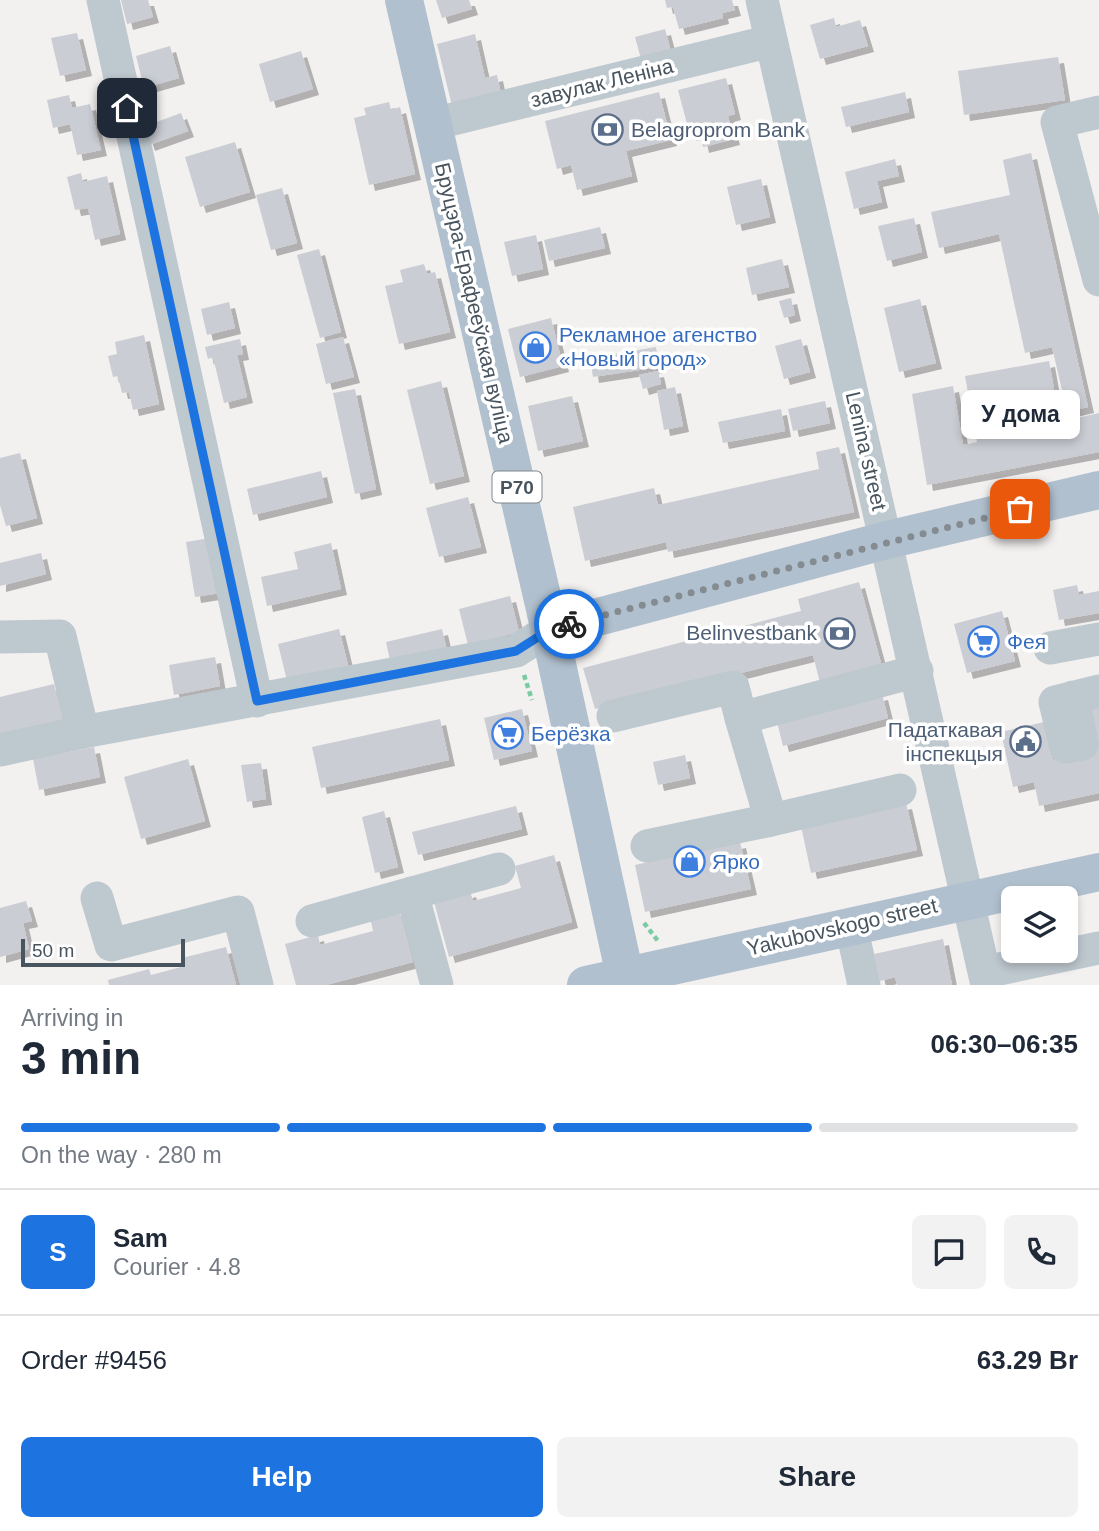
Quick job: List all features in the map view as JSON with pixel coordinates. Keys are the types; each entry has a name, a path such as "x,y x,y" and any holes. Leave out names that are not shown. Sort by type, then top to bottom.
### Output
{"main road":[{"name":"Бруцэра-Ерафееўская вуліца","path":"404,0 549,630 625,976"},
{"path":"549,630 887,540 1099,490"},
{"name":"Yakubovskogo street","path":"586,985 1099,872"}],"street":[{"path":"103,0 257,701"},
{"name":"Lenina street","path":"762,0 986,979"},
{"name":"завулак Леніна","path":"433,124 771,41"},
{"path":"1099,112 1057,122 1099,280"},
{"path":"0,750 516,651 549,630"},
{"path":"0,637 60,636 83,732"},
{"path":"1050,648 1099,639"},
{"path":"741,718 917,671"},
{"path":"613,716 733,687 771,820"},
{"path":"648,846 900,790"},
{"path":"312,921 499,869"},
{"path":"412,893 437,985"},
{"path":"97,898 111,945 238,912 257,985"},
{"path":"850,925 864,985"},
{"path":"986,979 1099,947"}],"building":[{"path":"121,0 148,0 153,17 127,24"},
{"path":"436,0 469,0 472,9 442,18"},
{"path":"665,0 732,0 735,10 722,13 723,18 679,29 673,7 667,8"},
{"path":"834,18 836,27 860,20 868,46 820,59 810,25"},
{"path":"665,29 671,52 641,59 635,37"},
{"path":"77,33 86,70 60,76 51,38"},
{"path":"475,34 485,78 497,75 501,94 452,106 437,44"},
{"path":"170,46 179,78 144,88 136,56"},
{"path":"301,51 313,89 270,102 259,64"},
{"path":"1058,57 1065,100 964,115 958,71"},
{"path":"726,78 735,114 728,116 734,139 703,147 700,133 690,135 678,90"},
{"name":"Belagroprom Bank","path":"659,92 671,140 626,151 632,176 577,190 571,165 557,169 545,121"},
{"path":"905,92 909,112 846,127 841,107"},
{"path":"69,95 72,108 90,104 101,150 77,155 70,124 53,128 47,100"},
{"path":"389,102 391,110 400,107 415,174 369,185 354,118 366,115 364,108"},
{"path":"181,113 188,131 149,145 143,127"},
{"path":"235,142 250,192 200,207 185,157"},
{"path":"1031,153 1088,407 1067,412 1052,347 1025,353 999,234 939,248 931,212 1010,195 1003,160"},
{"path":"895,159 899,176 877,181 882,202 854,209 845,172"},
{"path":"81,173 83,182 107,176 120,234 95,240 88,208 75,210 67,177"},
{"path":"761,179 770,217 736,225 727,187"},
{"path":"282,188 297,243 271,250 256,195"},
{"path":"914,218 922,252 887,261 878,226"},
{"path":"600,227 605,248 549,261 544,240"},
{"path":"536,235 543,269 512,276 504,242"},
{"path":"319,249 341,332 320,338 297,255"},
{"path":"782,259 789,287 752,295 746,268"},
{"path":"424,264 427,274 435,272 450,332 399,344 385,286 403,282 400,270"},
{"path":"791,298 795,315 784,318 779,301"},
{"path":"920,299 936,363 899,372 884,308"},
{"path":"229,302 235,328 207,335 201,309"},
{"name":"Рекламное агенство «Новый город»","path":"551,318 563,366 520,377 508,329"},
{"path":"144,335 159,404 133,410 129,392 122,393 118,376 113,377 108,356 117,354 115,342"},
{"path":"343,337 354,377 326,384 316,344"},
{"path":"240,339 243,354 237,355 247,397 224,403 213,357 208,359 205,347"},
{"path":"801,339 810,372 784,379 775,346"},
{"path":"656,347 659,367 593,377 590,358"},
{"path":"1049,361 1054,389 1009,397 1015,432 1099,413 1099,452 927,485 912,394 953,386 963,445 977,442 965,376"},
{"path":"658,371 661,384 643,389 639,375"},
{"path":"441,381 464,476 430,484 407,390"},
{"path":"675,387 683,426 664,430 657,391"},
{"path":"355,389 376,489 355,494 333,393"},
{"path":"572,396 583,441 538,451 528,406"},
{"path":"825,401 830,423 793,431 788,409"},
{"path":"781,409 785,431 723,443 718,422"},
{"path":"839,447 854,512 668,552 666,542 585,561 573,507 654,488 658,505 819,469 816,452"},
{"path":"20,453 37,518 6,526 0,505 0,458"},
{"path":"321,471 327,497 253,515 247,489"},
{"path":"468,497 481,547 439,557 426,508"},
{"path":"210,538 220,593 195,597 186,542"},
{"path":"331,543 341,589 267,606 261,577 298,569 294,552"},
{"path":"41,553 46,574 0,586 0,563"},
{"path":"859,582 882,667 820,683 813,655 595,709 583,668 801,611 798,599"},
{"path":"1077,585 1079,595 1099,591 1099,613 1059,620 1053,590"},
{"path":"510,596 519,632 468,645 459,609"},
{"name":"Фея","path":"1002,611 1015,661 967,673 954,624"},
{"path":"339,629 349,669 288,685 278,644"},
{"path":"442,629 447,651 391,665 386,642"},
{"path":"215,657 220,686 174,695 169,665"},
{"path":"54,684 63,719 0,734 0,697"},
{"path":"882,694 888,718 783,746 777,722"},
{"name":"Падаткавая інспекцыя","path":"1099,694 1099,793 1039,806 1034,782 1013,787 1001,732 1044,722 1053,760 1094,751 1082,698"},
{"name":"Берёзка","path":"522,709 532,751 494,760 484,718"},
{"path":"440,719 449,760 321,788 312,747"},
{"path":"94,747 100,777 39,790 33,759"},
{"path":"685,755 690,778 658,785 653,762"},
{"path":"188,759 205,821 141,839 124,777"},
{"path":"261,763 266,799 247,802 241,765"},
{"path":"906,803 917,850 811,873 801,826"},
{"path":"516,806 522,829 418,855 412,832"},
{"path":"384,811 398,867 375,873 362,817"},
{"path":"740,842 751,889 645,912 635,865"},
{"path":"554,855 572,922 449,957 434,902 470,891 473,901 521,888 515,866"},
{"path":"26,901 32,921 23,923 29,949 0,957 0,908"},
{"path":"399,909 413,962 326,985 296,985 285,944 318,935 320,945 373,931 370,917"},
{"path":"943,939 952,985 897,985 895,977 880,981 874,954"},
{"path":"226,947 236,985 109,985 108,980 149,969 151,975 185,966 182,958"}],"way so far":[{"path":"569,624 887,540 1020,509"}],"place":[{"name":"Belagroprom Bank","path":"608,130"},
{"name":"Рекламное агенство «Новый город»","path":"536,347"},
{"name":"У дома","path":"1020,509"},
{"name":"Belinvestbank","path":"840,633"},
{"name":"Фея","path":"984,642"},
{"name":"Берёзка","path":"508,734"},
{"name":"Падаткавая інспекцыя","path":"1026,742"},
{"name":"Ярко","path":"689,862"}],"route":[{"path":"127,108 257,701 516,651 549,630 569,624"}]}
